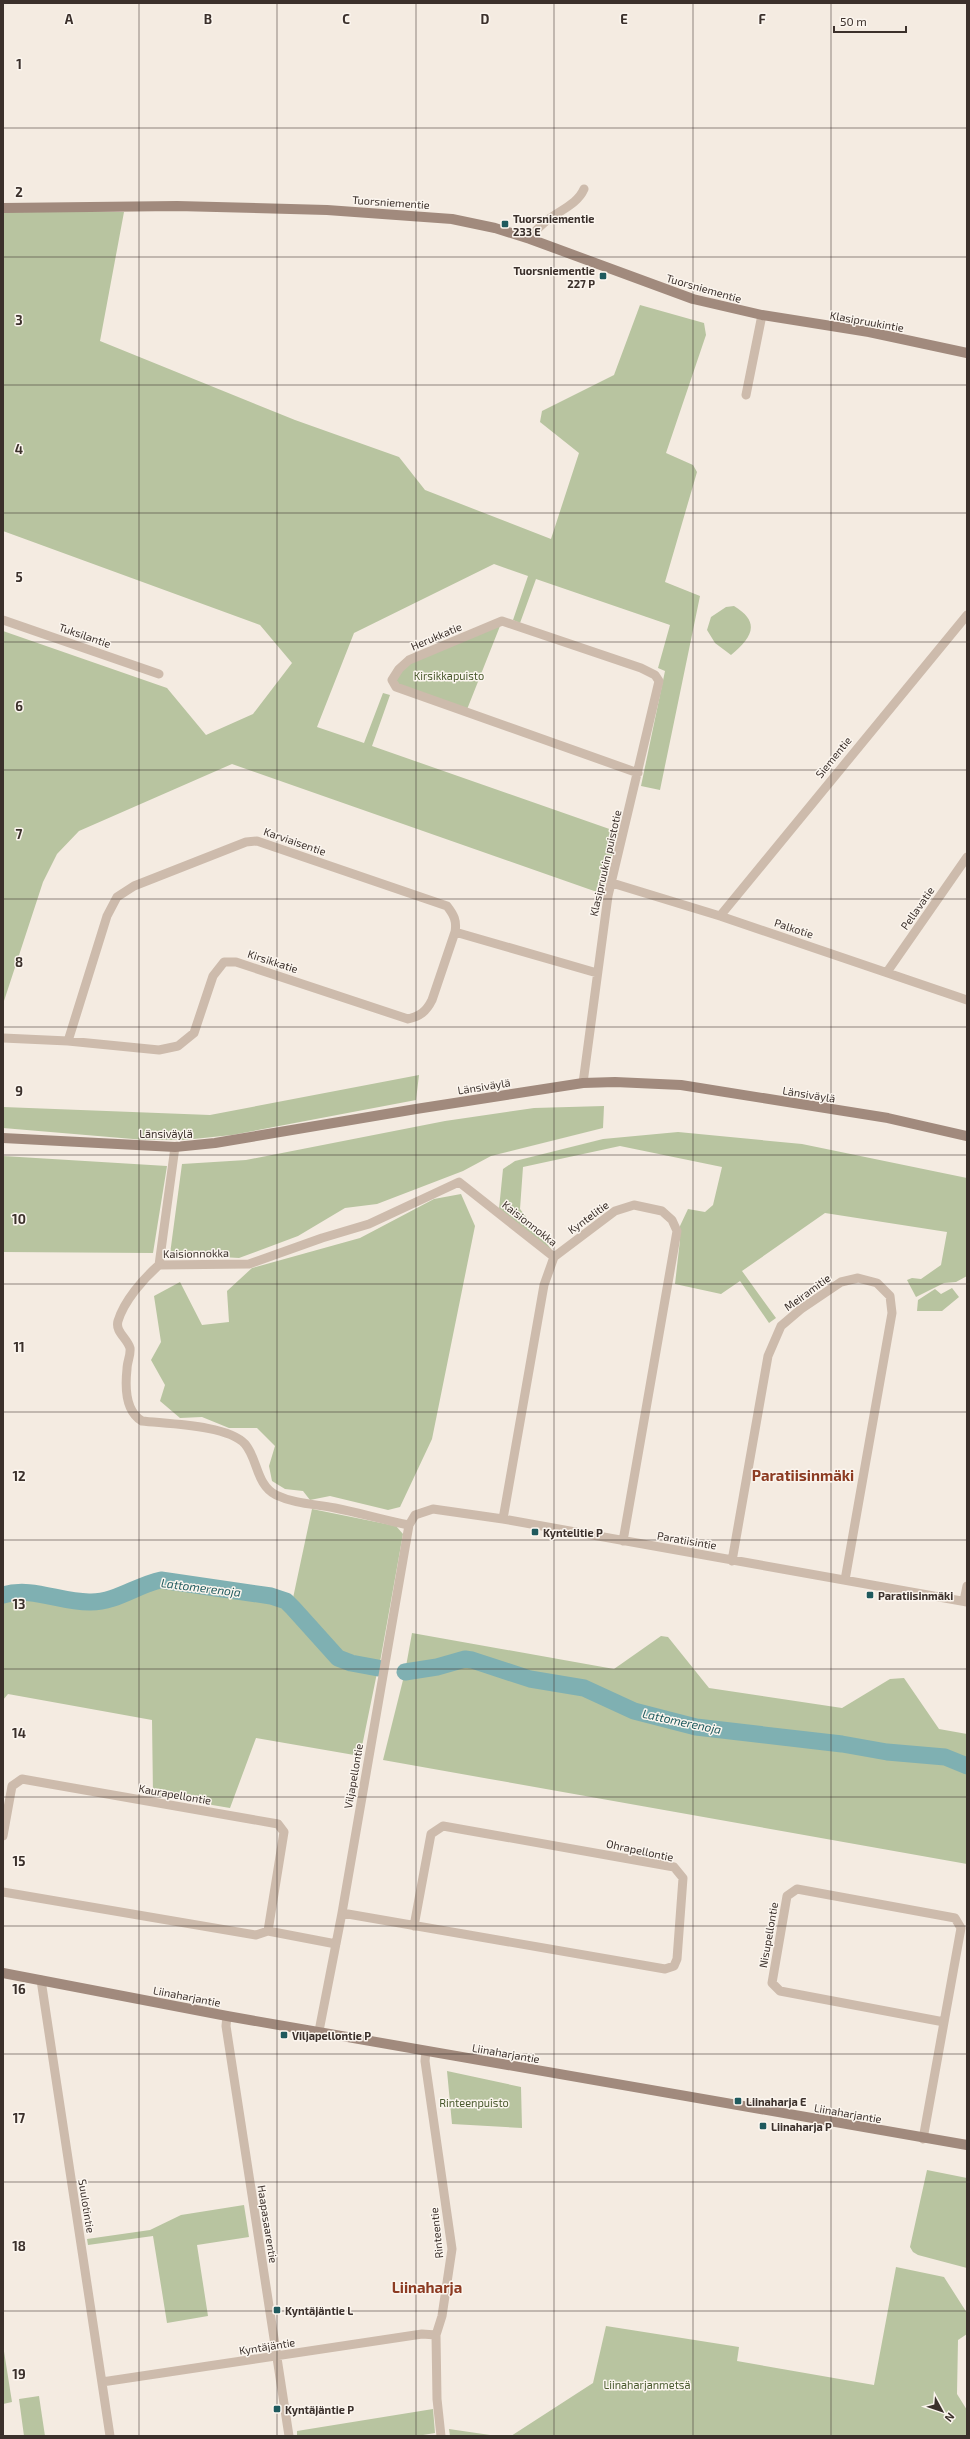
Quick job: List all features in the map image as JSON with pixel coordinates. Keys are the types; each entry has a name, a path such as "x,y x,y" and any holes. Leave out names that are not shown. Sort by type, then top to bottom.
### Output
{"main road":[{"name":"Tuorsniementie","path":"3,208 124,205 377,213 452,219 495,228 667,290 762,316"},
{"name":"Klasipruukintie","path":"762,316 869,332 967,353"},
{"name":"Länsiväylä","path":"3,1138 176,1147 252,1138 416,1109 583,1084 652,1083 681,1086 888,1118 967,1136"},
{"name":"Liinaharjantie","path":"3,1973 227,2016 319,2031 924,2139 967,2145"}],"street":[{"path":"530,240 537,227 576,201 584,189"},
{"path":"746,395 762,316"},
{"name":"Siementie","path":"720,916 967,615"},
{"name":"Tuksilantie","path":"3,620 159,674"},
{"name":"Herukkatie","path":"638,773 396,687 392,680 409,660 502,622 655,675"},
{"name":"Klasipruukin puistotie","path":"583,1084 597,973 612,883 659,681 655,675"},
{"name":"Karviaisentie","path":"68,1041 107,916 117,897 134,886 246,842 257,841 447,906 454,914 457,924 455,932"},
{"name":"Pellavatie","path":"887,972 967,858"},
{"name":"Palkotie","path":"612,883 720,916 967,1000"},
{"path":"455,932 597,973"},
{"name":"Kirsikkatie","path":"3,1038 68,1041 159,1050 178,1046 194,1032 213,976 224,962 236,962 408,1018 419,1016 427,1010 432,1000 455,932"},
{"path":"159,1265 176,1147"},
{"name":"Kaisionnokka","path":"409,1526 334,1508 301,1503 275,1495 267,1488 261,1479 244,1444 234,1437 225,1433 198,1428 142,1421 135,1417 128,1403 126,1381 130,1349 118,1331 117,1323 124,1307 148,1274 159,1265 249,1264 322,1238 369,1224 459,1182 554,1257"},
{"name":"Kyntelitie","path":"554,1257 615,1211 634,1205 662,1212 672,1220 677,1231 623,1541"},
{"path":"503,1519 544,1285 554,1257"},
{"name":"Meiramitie","path":"732,1560 768,1356 781,1326 801,1309 841,1282 858,1278 876,1283 890,1296 892,1313 845,1580"},
{"name":"Paratiisintie","path":"409,1526 415,1515 433,1509 503,1519 966,1601"},
{"name":"Viljapellontie","path":"319,2031 342,1913 409,1526"},
{"path":"966,1601 967,1586"},
{"name":"Kaurapellontie","path":"3,1836 12,1786 22,1779 278,1824 284,1832 268,1931"},
{"name":"Ohrapellontie","path":"342,1913 414,1926 665,1969 674,1966 677,1959 683,1878 674,1867 443,1826 432,1834 414,1926"},
{"name":"Nisupellontie","path":"924,2139 961,1928 955,1918 797,1889 787,1896 772,1983 780,1991 944,2022"},
{"path":"3,1892 256,1935 268,1931 336,1944"},
{"name":"Suulotintie","path":"41,1980 110,2436"},
{"name":"Haapasaarentie","path":"227,2016 226,2026 289,2436"},
{"name":"Rinteentie","path":"426,2051 424,2062 452,2249 442,2316 436,2334 437,2399 441,2436"},
{"name":"Kyntäjäntie","path":"102,2382 422,2334 436,2334"}],"green space":[{"path":"3,212 124,212 100,341 295,420 399,457 425,490 551,539 579,453 540,422 542,411 614,375 640,305 704,323 706,335 666,453 693,465 697,472 665,582 700,596 660,790 641,786 665,671 658,668 670,625 536,579 520,623 513,620 528,576 494,564 354,633 317,727 364,743 383,693 390,695 372,746 618,832 604,888 597,892 232,764 79,831 57,854 43,882 3,1004 3,631 167,688 206,735 253,714 292,663 260,625 3,531"},
{"path":"734,606 743,612 751,624 748,637 744,643 731,655 715,643 707,630 711,617 726,607"},
{"name":"Kirsikkapuisto","path":"502,621 466,712 396,687 392,680 402,666"},
{"path":"419,1075 416,1100 232,1135 184,1140 145,1140 3,1128 3,1107 210,1115"},
{"path":"604,1106 603,1128 491,1156 463,1171 377,1204 345,1208 298,1236 239,1258 170,1254 182,1164 246,1160 445,1121 534,1108"},
{"path":"678,1132 802,1144 967,1178 967,1276 956,1282 944,1283 916,1297 907,1280 912,1278 921,1279 941,1265 947,1232 825,1213 742,1271 776,1318 769,1323 740,1281 721,1294 675,1284 680,1240 680,1226 688,1209 705,1212 713,1205 722,1167 620,1146 523,1167 520,1209 551,1249 549,1250 499,1209 503,1169 515,1161 603,1139"},
{"path":"3,1156 167,1166 153,1253 3,1252"},
{"path":"461,1194 475,1226 432,1439 400,1507 388,1510 330,1496 310,1500 303,1491 285,1489 272,1481 269,1466 275,1446 257,1428 229,1428 202,1417 180,1418 160,1401 165,1385 151,1360 161,1342 154,1296 180,1282 202,1325 229,1322 227,1291 252,1268 360,1238 434,1199"},
{"path":"952,1288 959,1297 942,1311 917,1311 918,1300 935,1289 941,1294"},
{"path":"312,1509 396,1526 403,1534 380,1662 352,1657 340,1653 293,1598"},
{"path":"175,1584 276,1602 292,1615 320,1647 336,1660 346,1665 377,1673 360,1756 256,1738 230,1808 153,1795 152,1720 8,1694 3,1700 3,1601 24,1599 66,1606 87,1607 110,1602 151,1586"},
{"path":"412,1633 614,1669 661,1636 668,1637 709,1688 842,1708 890,1679 904,1678 939,1729 967,1734 967,1864 383,1760 405,1672"},
{"name":"Rinteenpuisto","path":"447,2071 521,2087 522,2128 452,2124"},
{"path":"927,2170 967,2178 967,2268 918,2255 913,2252 910,2247"},
{"path":"244,2205 249,2237 197,2245 208,2316 167,2323 153,2236 88,2245 87,2239 150,2230 181,2215"},
{"name":"Liinaharjanmetsä","path":"896,2267 944,2277 967,2313 967,2334 958,2340 957,2394 967,2410 967,2436 511,2436 593,2383 606,2326 739,2347 737,2361 874,2385"},
{"path":"3,2345 12,2402 3,2404"},
{"path":"39,2396 45,2436 24,2436 19,2399"},
{"path":"433,2409 435,2433 417,2436 297,2436 297,2431"},
{"path":"449,2429 497,2436 450,2436"}],"waterway":[{"name":"Lattomerenoja","path":"3,1595 25,1592 80,1602 91,1602 109,1599 152,1582 161,1580 271,1596 286,1601 338,1658 351,1663 378,1668"},
{"name":"Lattomerenoja","path":"405,1672 437,1667 465,1659 472,1660 530,1679 584,1688 634,1711 696,1727 842,1744 887,1752 945,1757 967,1766"}],"place":[{"name":"Tuorsniementie 233 E","path":"505,224"},
{"name":"Tuorsniementie 227 P","path":"603,276"},
{"name":"Kyntelitie P","path":"535,1532"},
{"name":"Paratiisinmäki","path":"870,1595"},
{"name":"Viljapellontie P","path":"284,2035"},
{"name":"Liinaharja E","path":"738,2101"},
{"name":"Liinaharja P","path":"763,2126"},
{"name":"Kyntäjäntie L","path":"277,2310"},
{"name":"Kyntäjäntie P","path":"277,2409"}],"district":[{"name":"Paratiisinmäki","path":"803,1475"},
{"name":"Liinaharja","path":"427,2287"}]}
